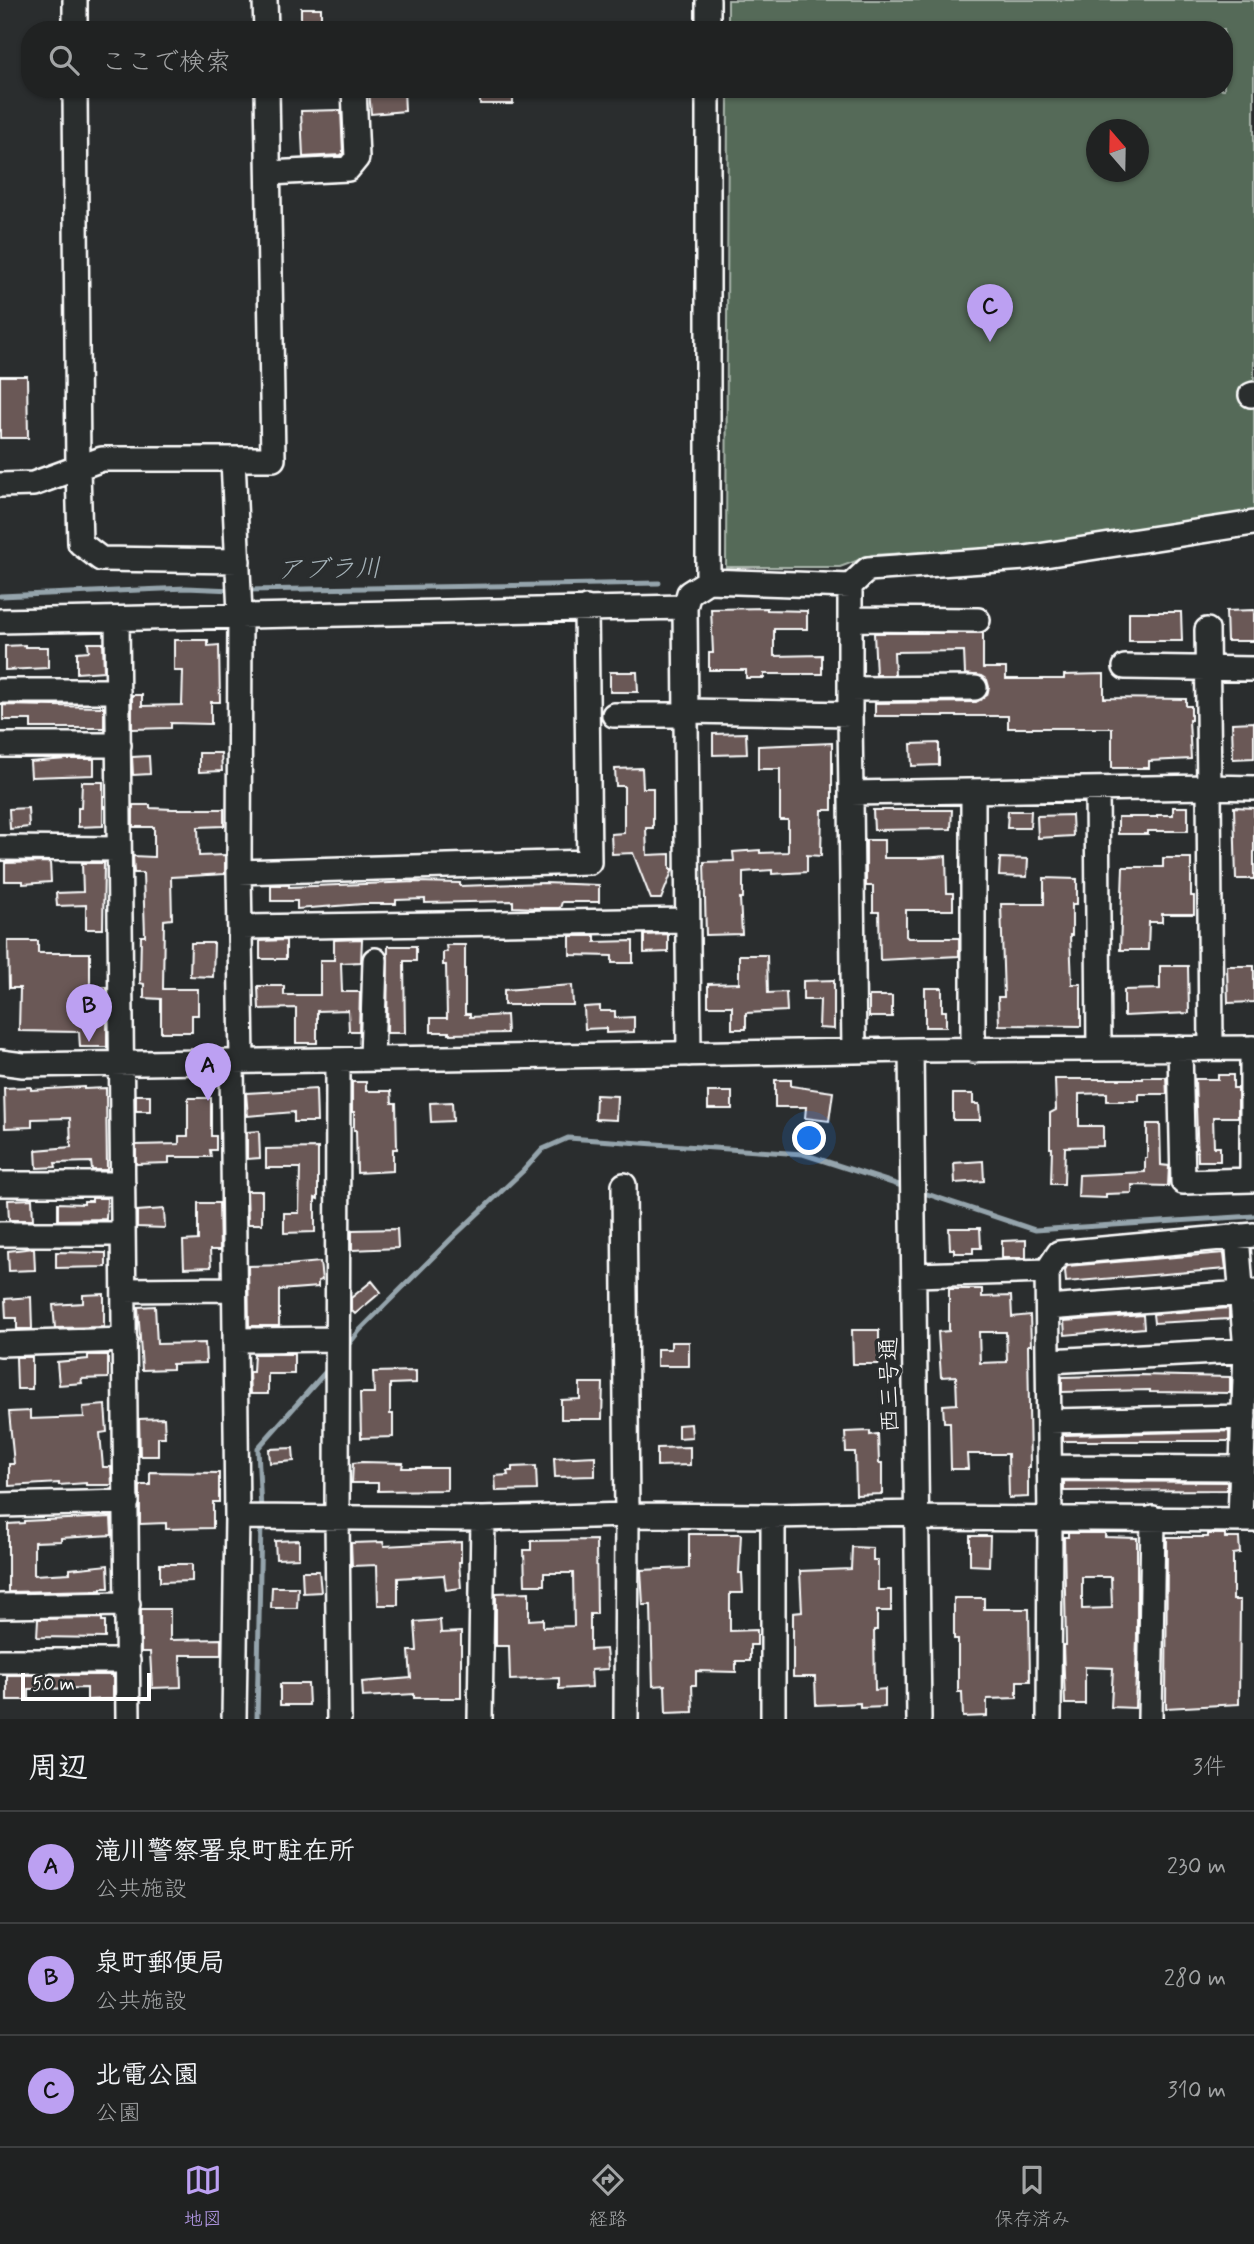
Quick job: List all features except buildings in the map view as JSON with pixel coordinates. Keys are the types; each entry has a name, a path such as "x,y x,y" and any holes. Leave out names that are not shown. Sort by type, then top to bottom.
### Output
{"street":[{"path":"75,0 75,21"},
{"path":"265,0 265,21"},
{"path":"708,0 708,21"},
{"path":"75,98 80,543 101,559 238,561"},
{"path":"0,485 33,484 102,459 273,459 267,98"},
{"path":"269,173 348,169 357,158 354,98"},
{"path":"708,98 708,581"},
{"path":"233,460 240,614 240,928 234,1289 237,1517 234,1719"},
{"path":"689,1054 685,607 689,593 708,581 850,586 868,569 1025,558 1254,523"},
{"path":"850,586 849,714 854,1051"},
{"path":"0,621 685,607"},
{"path":"239,872 589,862 586,608"},
{"path":"117,619 128,1719"},
{"path":"850,619 978,620"},
{"path":"1207,631 1211,1048"},
{"path":"1125,667 1254,669"},
{"path":"850,689 975,688"},
{"path":"0,691 118,691"},
{"path":"614,715 849,714"},
{"path":"0,746 119,744"},
{"path":"851,793 1254,788"},
{"path":"1097,789 1099,1049"},
{"path":"973,791 973,1051"},
{"path":"0,848 120,849"},
{"path":"240,928 687,920"},
{"path":"372,1059 375,960"},
{"path":"0,1062 23,1065 911,1050 973,1051 1180,1048 1253,1048 1252,1180 1183,1182 1180,1048"},
{"name":"西三号通","path":"911,1050 919,1719"},
{"path":"338,1060 337,1517 340,1719"},
{"path":"0,1184 123,1184"},
{"path":"624,1185 626,1719"},
{"path":"0,1234 123,1234"},
{"path":"237,1517 483,1519 627,1515 1050,1517 1247,1520 1242,1468 1250,1350 1246,1236 1059,1253 1047,1271 1050,1467 1050,1517 1049,1719"},
{"path":"914,1275 1047,1271"},
{"path":"124,1290 234,1289"},
{"path":"1048,1308 1248,1293"},
{"path":"235,1340 337,1339"},
{"path":"0,1344 125,1340"},
{"path":"1049,1361 1250,1350"},
{"path":"1049,1421 1244,1418"},
{"path":"1050,1467 1242,1468"},
{"path":"0,1505 127,1502"},
{"path":"773,1516 773,1719"},
{"path":"1150,1719 1153,1518"},
{"path":"480,1719 483,1519"},
{"path":"0,1606 128,1604"},
{"path":"0,1661 128,1661"}],"green space":[{"path":"728,0 1254,0 1254,512 1043,545 872,555 840,567 726,567 728,98 1233,98 1233,21 728,21"}],"waterway":[{"name":"アブラ川","path":"246,590 659,583"},
{"name":"アブラ川","path":"0,596 186,588 233,590"},
{"path":"345,1349 360,1330 543,1149 568,1138 803,1154 905,1187"},
{"path":"918,1191 1035,1230 1254,1216"},
{"path":"261,1511 258,1448 330,1367"},
{"path":"257,1719 261,1521"}],"place":[{"name":"北電公園","path":"990,342"},
{"name":"泉町郵便局","path":"89,1042"},
{"name":"滝川警察署泉町駐在所","path":"208,1101"}]}
